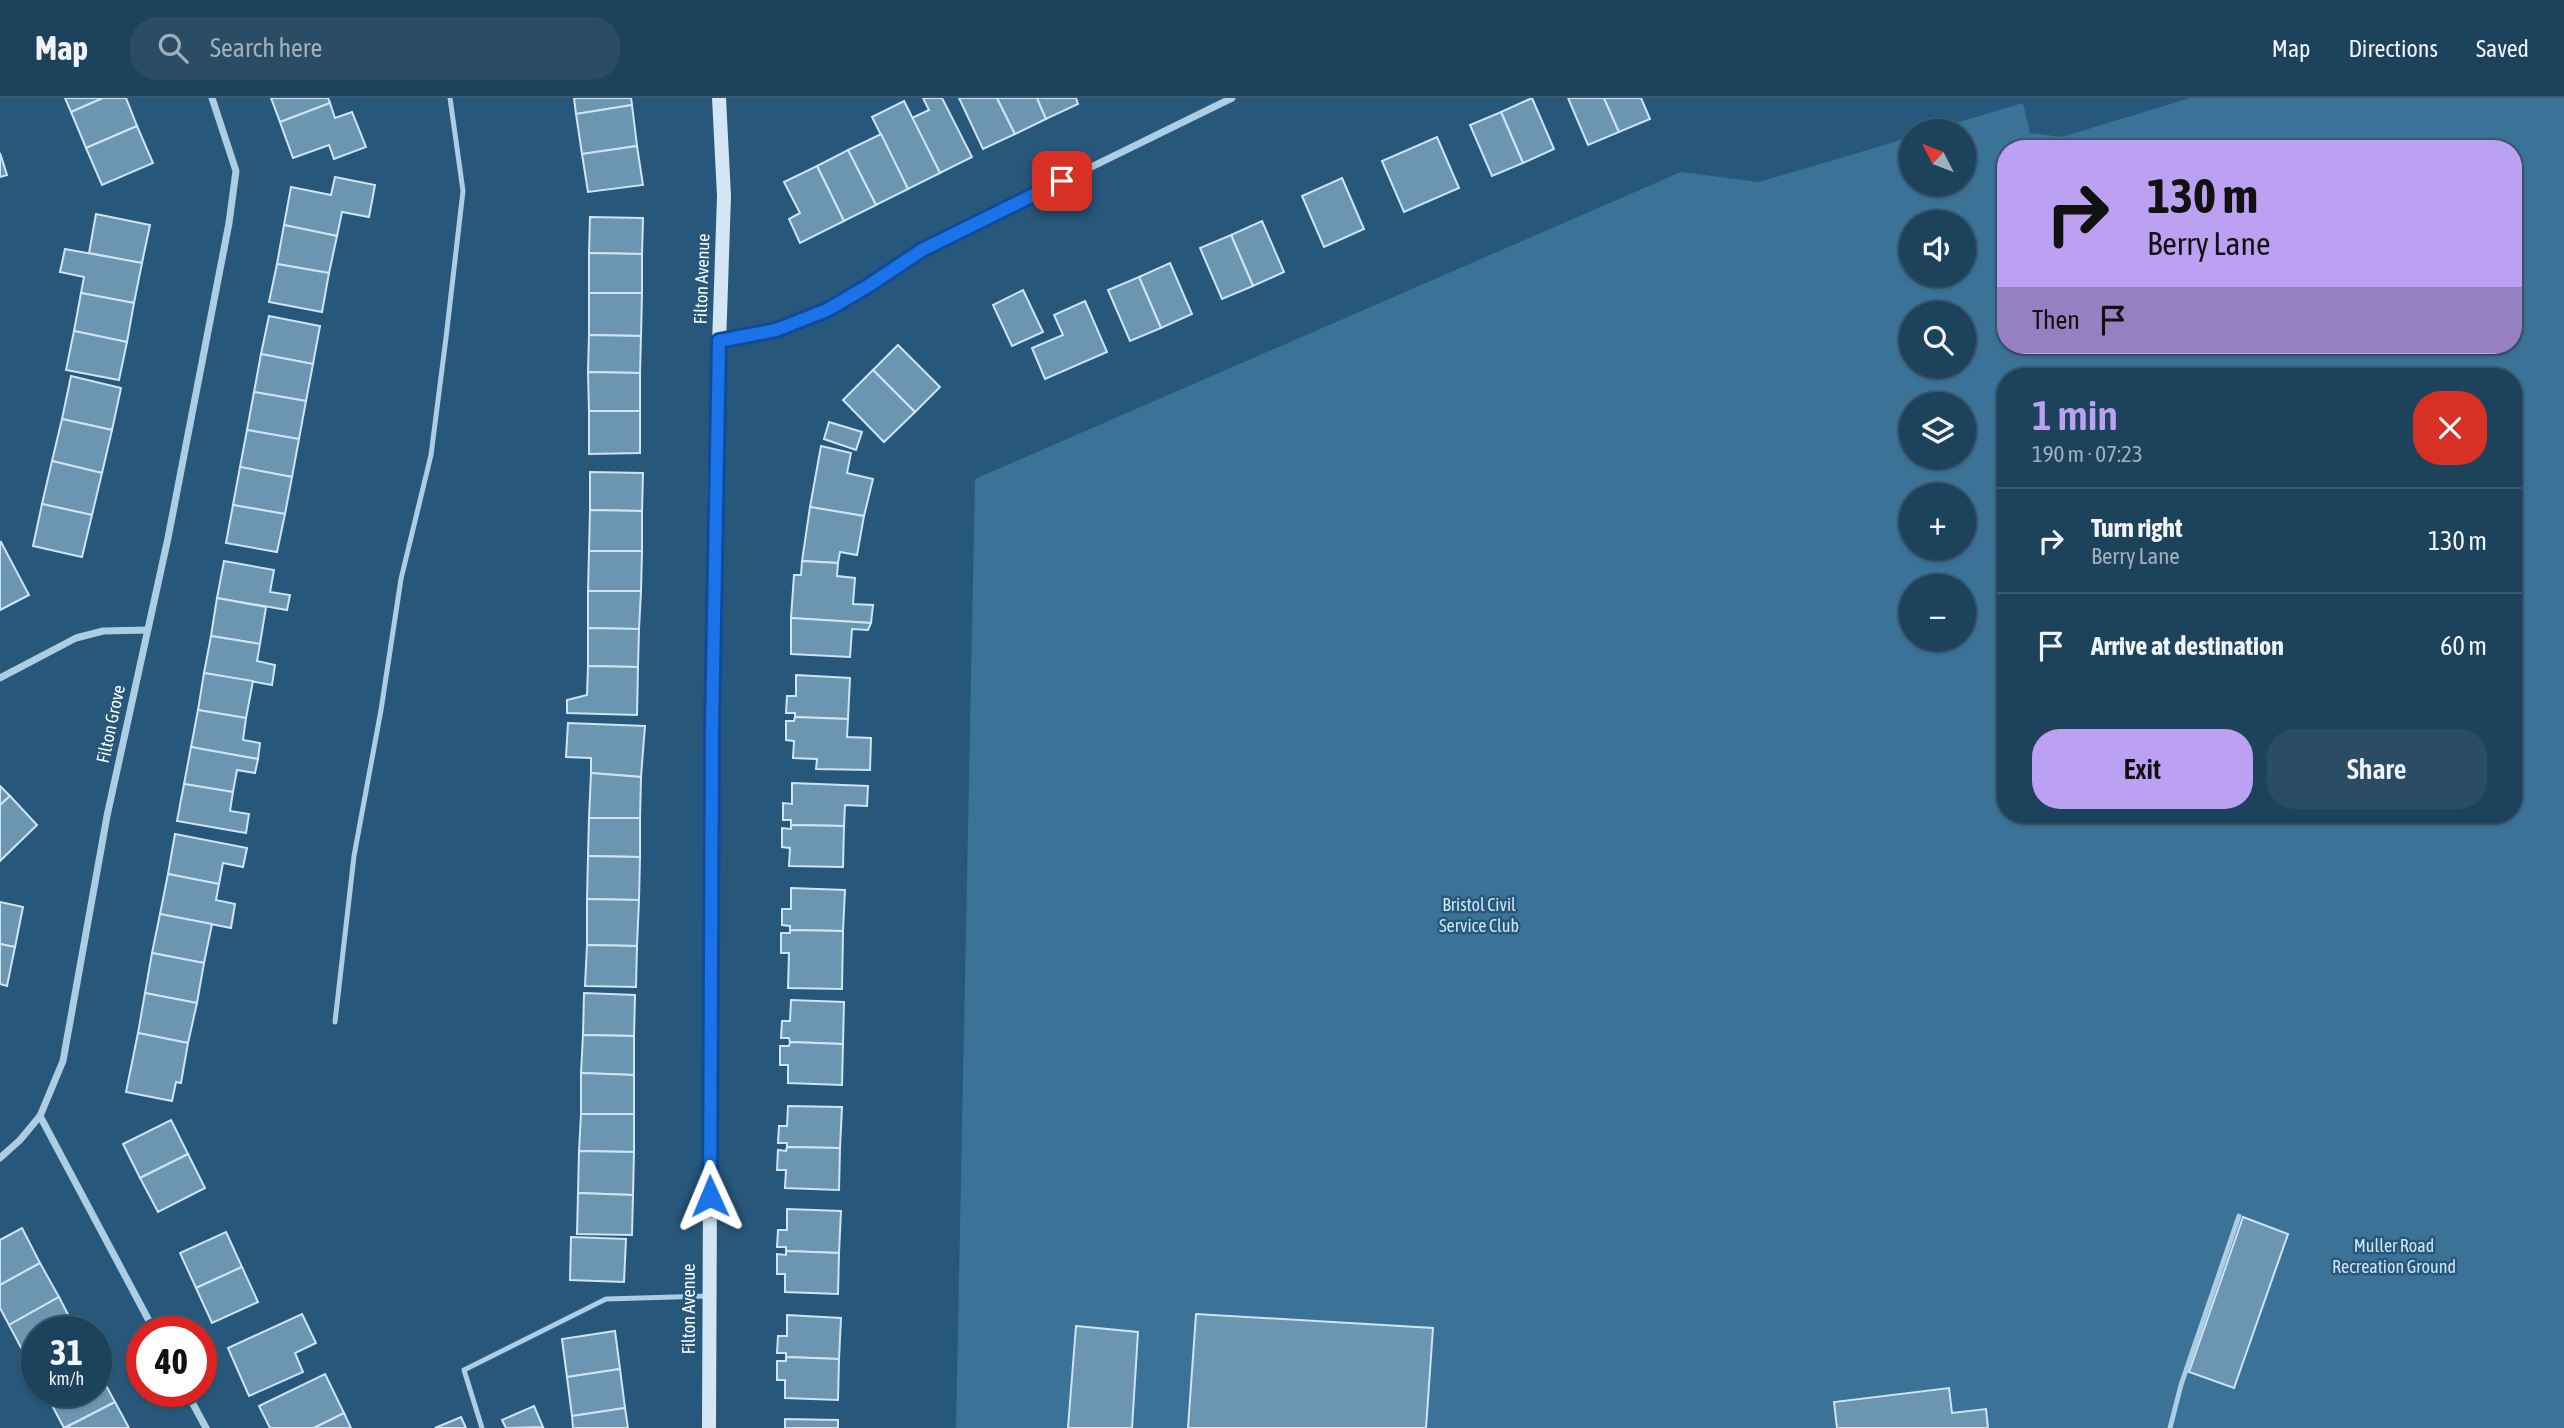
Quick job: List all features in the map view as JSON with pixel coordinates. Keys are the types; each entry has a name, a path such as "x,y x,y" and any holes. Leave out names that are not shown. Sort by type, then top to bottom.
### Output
{"street":[{"name":"Filton Grove","path":"0,1158 40,1116 63,1061 107,817 168,538 229,223 236,171 212,98"},
{"name":"Filton Avenue","path":"709,1428 712,743 724,196 719,98"},
{"path":"719,341 776,330 827,310 922,250 1232,98"},
{"path":"0,678 76,639 103,631 147,630"},
{"path":"40,1116 146,1316"},
{"path":"195,1407 206,1428"}],"lane":[{"path":"335,1022 354,856 381,710 401,579 431,455 446,338 463,191 450,98"},
{"path":"2170,1428 2181,1385 2238,1216"},
{"path":"482,1428 464,1370 606,1299 708,1296"}],"green space":[{"name":"Bristol Civil Service Club","path":"2190,98 2564,98 2564,1428 956,1428 975,479 1681,172 1759,182 1899,141 1899,196 1976,196 1976,119 1969,119 2023,103 2030,133 2062,137"}],"building":[{"path":"65,98 103,98 71,112"},
{"path":"103,98 126,98 137,126 86,148 71,112"},
{"path":"271,98 328,98 330,103 280,122"},
{"path":"574,98 631,98 632,105 576,114"},
{"path":"923,98 942,98 972,157 940,173 912,118 929,110"},
{"path":"959,98 997,98 1015,134 983,149"},
{"path":"997,98 1037,98 1046,119 1015,134"},
{"path":"1037,98 1076,98 1078,104 1046,119"},
{"path":"1532,98 1554,149 1523,163 1501,112"},
{"path":"1568,98 1604,98 1619,132 1588,145"},
{"path":"1604,98 1641,98 1650,119 1619,132"},
{"path":"904,101 940,173 908,189 872,117"},
{"path":"330,103 335,118 352,112 366,147 334,159 329,145 293,158 280,122"},
{"path":"632,105 637,146 582,154 576,114"},
{"path":"1501,112 1523,163 1492,176 1470,125"},
{"path":"137,126 153,163 102,185 86,148"},
{"path":"881,134 908,189 876,205 848,150"},
{"path":"1437,137 1459,188 1404,212 1382,161"},
{"path":"637,146 643,185 588,192 582,154"},
{"path":"848,150 876,205 844,221 817,166"},
{"path":"0,153 7,175 0,177"},
{"path":"817,166 844,221 800,243 789,219 800,213 784,182"},
{"path":"335,177 375,185 369,217 342,212 337,236 284,225 291,187 331,195"},
{"path":"1342,178 1364,229 1324,247 1302,196"},
{"path":"96,214 150,225 142,263 89,253"},
{"path":"590,217 643,218 642,254 589,253"},
{"path":"1262,221 1284,272 1253,286 1231,235"},
{"path":"284,225 337,236 329,273 277,264"},
{"path":"1231,235 1253,286 1222,299 1200,248"},
{"path":"65,249 142,263 134,303 81,293 84,277 60,272"},
{"path":"589,253 642,254 642,293 589,293"},
{"path":"1170,263 1192,314 1161,328 1139,277"},
{"path":"277,264 329,273 322,312 269,302"},
{"path":"1139,277 1161,328 1130,341 1108,290"},
{"path":"1023,290 1043,332 1012,346 993,305"},
{"path":"81,293 134,303 127,342 74,331"},
{"path":"589,293 642,293 641,336 589,335"},
{"path":"1085,301 1107,352 1045,379 1032,348 1063,335 1054,315"},
{"path":"269,316 320,326 313,364 261,354"},
{"path":"74,331 127,342 119,380 66,370"},
{"path":"589,335 641,336 640,373 588,372"},
{"path":"898,345 940,387 915,412 873,370"},
{"path":"261,354 313,364 306,401 254,392"},
{"path":"873,370 915,412 884,442 843,400"},
{"path":"588,372 640,373 640,411 589,411"},
{"path":"71,376 121,388 112,430 62,419"},
{"path":"254,392 306,401 299,439 247,430"},
{"path":"589,411 640,411 640,453 589,454"},
{"path":"62,419 112,430 102,473 52,461"},
{"path":"829,422 862,432 856,450 824,439"},
{"path":"247,430 299,439 292,477 240,467"},
{"path":"821,446 851,453 847,473 873,479 864,516 810,507"},
{"path":"52,461 102,473 92,515 42,504"},
{"path":"240,467 292,477 285,514 233,505"},
{"path":"590,472 643,473 642,511 590,510"},
{"path":"42,504 92,515 82,557 33,546"},
{"path":"233,505 285,514 277,552 226,543"},
{"path":"810,507 864,516 857,555 840,552 838,563 802,561"},
{"path":"590,510 642,511 642,551 589,551"},
{"path":"0,543 29,595 0,610"},
{"path":"589,551 642,551 641,591 588,591"},
{"path":"224,561 274,570 270,592 290,595 287,610 217,598"},
{"path":"802,561 838,563 837,576 855,578 853,604 873,605 871,623 791,618 794,575 801,575"},
{"path":"588,591 641,591 639,629 588,628"},
{"path":"217,598 266,607 260,644 211,636"},
{"path":"791,618 871,623 868,630 852,629 850,657 791,654"},
{"path":"588,628 639,629 638,667 588,666"},
{"path":"211,636 260,644 257,661 275,665 272,685 204,673"},
{"path":"588,666 638,667 637,715 567,713 567,700 587,695"},
{"path":"204,673 253,681 246,718 198,710"},
{"path":"796,675 850,678 848,719 795,717 795,713 786,713 787,696 796,696"},
{"path":"198,710 246,718 243,740 260,743 258,759 191,747"},
{"path":"795,717 848,719 847,737 871,738 870,770 816,769 817,759 793,758 794,741 786,740 786,721 794,721"},
{"path":"568,723 645,726 641,777 591,773 591,758 566,757"},
{"path":"191,747 258,759 255,773 237,770 233,792 184,784"},
{"path":"591,773 641,777 640,818 589,818"},
{"path":"792,783 868,786 867,806 845,805 844,826 791,825 791,820 783,820 783,803 792,804"},
{"path":"184,784 233,792 230,811 249,814 246,833 177,821"},
{"path":"0,786 10,796 0,805"},
{"path":"10,796 37,825 0,861 0,805"},
{"path":"589,818 640,818 640,857 588,856"},
{"path":"791,825 844,826 843,867 789,866 790,848 782,847 782,828 791,829"},
{"path":"175,834 247,848 243,867 223,863 219,884 168,874"},
{"path":"588,856 640,857 639,900 587,899"},
{"path":"168,874 219,884 216,900 235,904 231,928 160,914"},
{"path":"791,888 845,890 843,931 790,930 790,926 782,925 782,909 791,909"},
{"path":"587,899 639,900 637,946 587,945"},
{"path":"0,902 23,907 15,947 0,944"},
{"path":"160,914 212,924 204,963 152,953"},
{"path":"790,930 843,931 842,989 788,988 789,953 781,953 781,933 790,933"},
{"path":"0,944 15,947 7,986 0,984"},
{"path":"587,945 637,946 636,987 585,986"},
{"path":"152,953 204,963 197,1003 145,993"},
{"path":"145,993 197,1003 188,1043 138,1033"},
{"path":"584,993 635,995 634,1036 583,1035"},
{"path":"791,1000 844,1002 843,1044 790,1042 789,1038 781,1038 782,1021 790,1021"},
{"path":"138,1033 188,1043 181,1083 176,1082 172,1101 126,1092"},
{"path":"583,1035 634,1036 634,1075 581,1073"},
{"path":"790,1042 843,1044 842,1085 788,1083 788,1065 780,1065 780,1046 789,1046"},
{"path":"581,1073 634,1075 634,1114 581,1114"},
{"path":"788,1106 842,1107 840,1148 787,1147 787,1143 778,1143 779,1126 787,1126"},
{"path":"581,1114 634,1114 634,1152 579,1151"},
{"path":"171,1120 188,1154 140,1178 123,1144"},
{"path":"787,1147 840,1148 839,1190 785,1188 786,1170 777,1170 778,1150 786,1151"},
{"path":"579,1151 634,1152 633,1195 578,1193"},
{"path":"188,1154 205,1188 158,1212 140,1178"},
{"path":"578,1193 633,1195 632,1235 577,1234"},
{"path":"787,1209 841,1211 839,1253 786,1251 786,1247 777,1247 778,1230 787,1230"},
{"path":"2243,1217 2288,1234 2234,1388 2189,1372"},
{"path":"22,1228 40,1263 0,1285 0,1240"},
{"path":"226,1232 242,1267 196,1288 180,1253"},
{"path":"571,1237 626,1239 624,1282 570,1280"},
{"path":"786,1251 839,1253 838,1294 785,1292 785,1274 777,1274 777,1254 786,1255"},
{"path":"40,1263 59,1297 9,1325 0,1308 0,1285"},
{"path":"242,1267 258,1302 217,1321 217,1316 209,1316 196,1288"},
{"path":"59,1297 69,1316 25,1316"},
{"path":"302,1314 316,1343 295,1353 303,1372 249,1396 228,1348"},
{"path":"1196,1314 1433,1328 1426,1428 1188,1428"},
{"path":"787,1315 841,1318 839,1359 786,1357 786,1353 777,1353 778,1336 787,1336"},
{"path":"21,1318 21,1348 9,1325"},
{"path":"1076,1326 1138,1332 1132,1428 1068,1428"},
{"path":"615,1331 620,1369 567,1377 562,1339"},
{"path":"786,1357 839,1359 838,1400 785,1398 785,1380 777,1380 777,1361 786,1361"},
{"path":"620,1369 625,1408 572,1416 567,1377"},
{"path":"325,1374 344,1413 314,1428 270,1428 259,1406"},
{"path":"1949,1388 1952,1413 1986,1409 1988,1428 1837,1428 1834,1402"},
{"path":"115,1402 129,1428 65,1428 105,1407 112,1407"},
{"path":"534,1406 543,1427 506,1428 502,1420"},
{"path":"53,1407 105,1407 64,1428"},
{"path":"625,1408 628,1428 573,1428 572,1416"},
{"path":"344,1413 351,1428 314,1428"},
{"path":"461,1417 466,1428 435,1428"},
{"path":"785,1419 838,1420 838,1428 785,1428"}],"route":[{"path":"710,1196 709,991 715,464 719,341 776,330 827,310 922,250 1062,181"}],"park label":[{"name":"Muller Road Recreation Ground","path":"2394,1256"}]}
